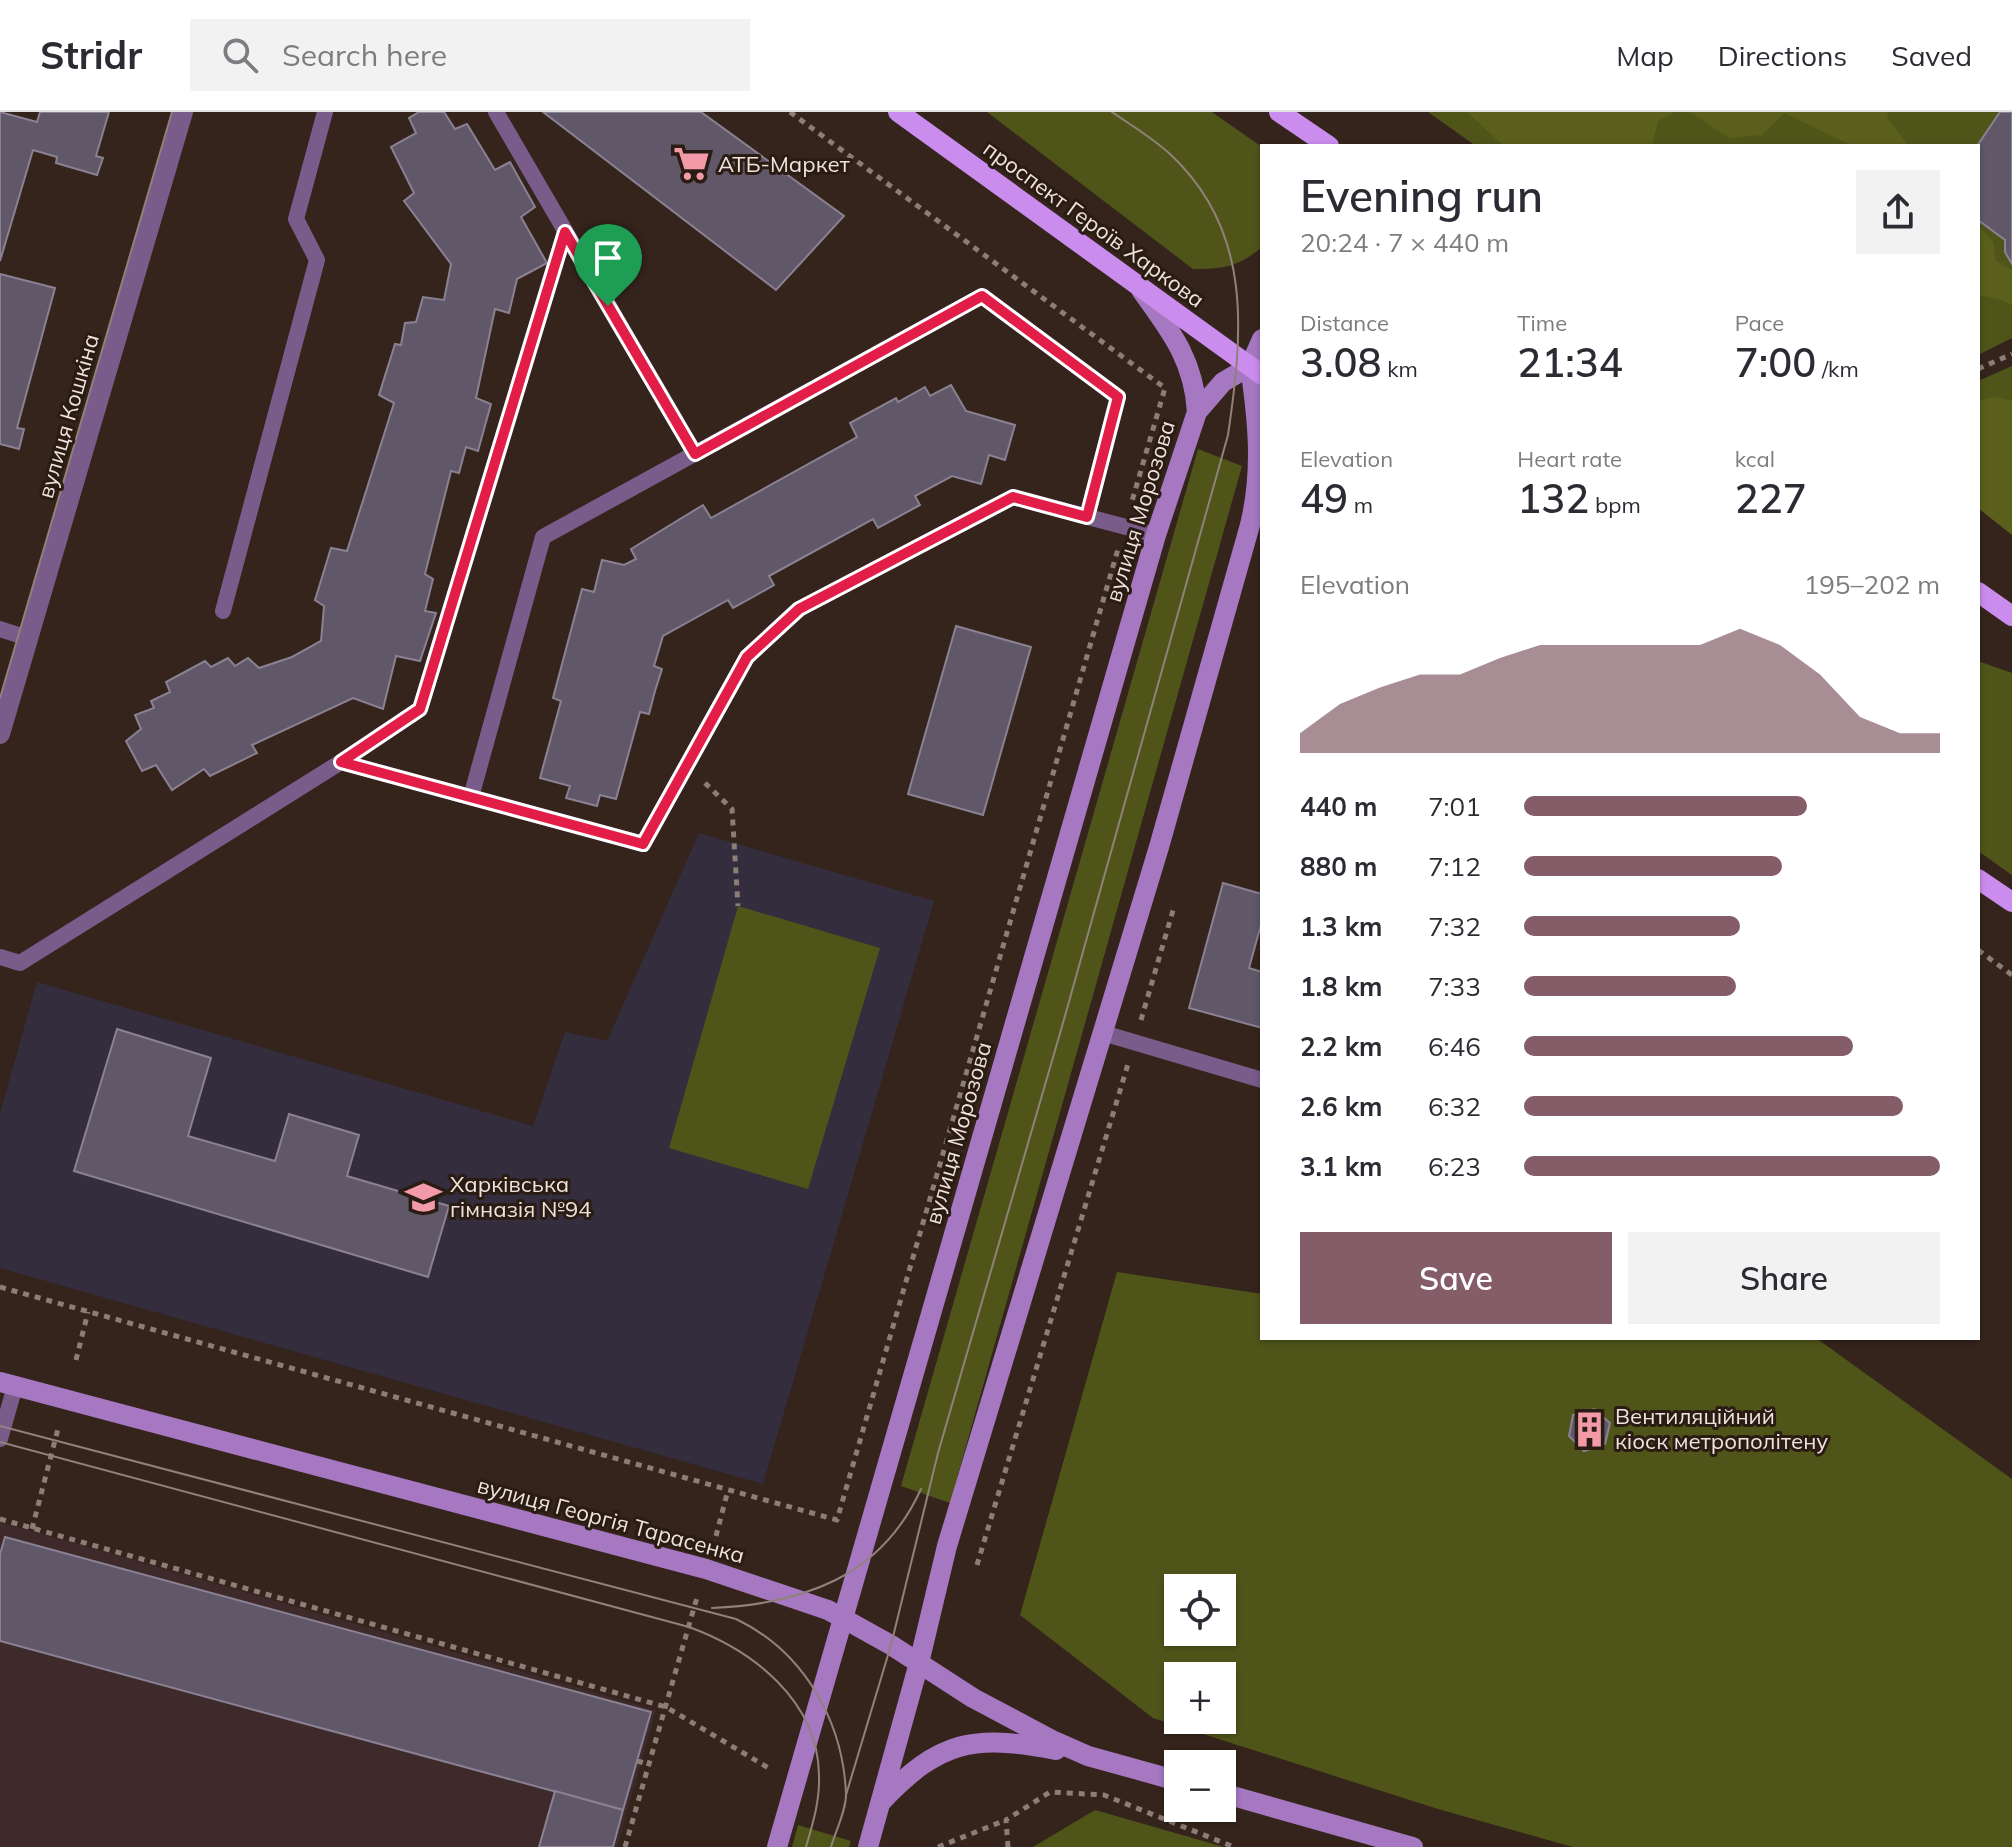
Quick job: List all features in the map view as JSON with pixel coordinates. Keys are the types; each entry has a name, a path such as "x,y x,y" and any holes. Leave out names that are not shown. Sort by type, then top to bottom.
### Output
{"main road":[{"name":"проспект Героїв Харкова","path":"898,112 1256,371"},
{"path":"1279,112 1326,144"},
{"path":"1138,287 1181,347 1196,393 1197,412"},
{"path":"868,1847 919,1663 947,1546 1159,847 1256,502 1260,458 1256,371 1260,350"},
{"name":"вулиця Морозова","path":"777,1847 1156,535 1197,412 1223,382 1256,371"},
{"path":"1980,593 2012,616"},
{"path":"1980,880 2012,902"},
{"name":"вулиця Георгія Тарасенка","path":"8,1384 706,1569 811,1603 919,1663 1005,1717 1088,1756 1164,1777"},
{"path":"879,1804 927,1760 968,1743 1014,1742 1088,1756"},
{"path":"1236,1797 1413,1847"}],"street":[{"name":"вулиця Кошкіна","path":"0,734 183,112"}],"lane":[{"path":"223,611 317,260 296,219 325,112"},
{"path":"496,112 695,454"},
{"path":"0,957 20,963 420,709 565,232"},
{"path":"471,797 543,537 982,296 1118,397 1087,517"},
{"path":"341,762 643,844 747,657 799,609 1013,497 1156,535"},
{"path":"0,629 28,638"},
{"path":"1103,1033 1260,1079"},
{"path":"0,1439 8,1384"}],"path":[{"path":"0,1287 837,1520 1165,388 790,112"},
{"path":"1980,368 2012,354"},
{"path":"686,766 732,809 738,906"},
{"path":"977,1565 1177,896"},
{"path":"1980,951 2012,975"},
{"path":"76,1360 88,1312"},
{"path":"32,1529 60,1420"},
{"path":"716,1536 729,1490"},
{"path":"0,1519 666,1707 773,1771"},
{"path":"625,1847 700,1588"},
{"path":"637,1761 649,1764"},
{"path":"938,1847 1006,1820 1050,1792 1104,1795 1234,1847"},
{"path":"1006,1820 1008,1847"}],"shaded area":[{"name":"Харківська гімназія №94","path":"699,833 934,901 763,1484 0,1268 0,1113 37,982 533,1126 565,1032 607,1041"},
{"path":"0,1522 656,1710 617,1847 0,1847"}],"green space":[{"path":"987,112 1212,112 1260,146 1260,248 1230,266 1193,269"},
{"path":"1428,112 2000,112 1978,144 1473,144"},
{"path":"1467,112 1675,112 1658,121 1652,144 1502,144"},
{"path":"1690,112 1888,112 1887,118 1907,144 1849,144 1784,113 1762,135 1729,138"},
{"path":"1980,221 2005,240 2005,252 2012,264 2012,338 1980,354"},
{"path":"1980,227 1993,242 1996,261 2012,270 2012,306 2003,300 1980,295"},
{"path":"2012,366 2012,524 1980,501 1980,380"},
{"path":"1994,397 2012,401 2012,535 1980,510 1980,400"},
{"path":"1198,449 1242,466 950,1503 901,1486"},
{"path":"1980,662 2012,673 2012,875 1980,852"},
{"path":"738,906 880,948 808,1189 669,1148"},
{"path":"1117,1272 1260,1294 1260,1340 1819,1340 2012,1479 2012,1847 1573,1847 1438,1809 1203,1734 1236,1734 1236,1662 1164,1662 1164,1722 1153,1718 1020,1615"},
{"path":"1095,1810 1224,1847 1033,1847"},
{"path":"798,1825 851,1841 849,1847 792,1847"}],"building":[{"path":"0,112 37,122 40,112 109,112 96,156 103,158 97,175 56,163 57,157 33,150 0,261"},
{"path":"419,112 444,112 455,129 467,124 495,170 510,162 535,207 521,217 547,263 517,279 509,313 495,309 476,398 491,404 478,451 466,447 459,473 451,471 425,574 433,579 425,611 436,613 420,661 396,656 383,709 353,698 252,745 257,753 210,776 204,769 172,790 156,765 142,771 126,741 141,729 135,715 154,708 151,701 170,692 166,682 205,661 211,667 228,658 235,666 248,658 259,668 292,657 321,641 324,606 315,600 331,548 347,551 394,403 379,395 395,344 401,345 405,323 416,322 423,297 444,300 451,264 404,201 414,193 391,147 416,133 409,118"},
{"name":"АТБ-Маркет","path":"543,112 701,112 844,216 776,290"},
{"path":"2000,112 2012,112 2012,264 2005,252 2005,240 1980,221 1978,144"},
{"path":"0,274 55,288 17,428 24,429 19,449 0,444"},
{"path":"951,385 966,411 1015,425 1005,460 989,455 981,484 952,476 915,496 920,505 878,528 873,519 769,576 774,585 753,597 733,608 728,600 663,636 654,666 662,669 649,714 640,712 616,799 600,795 597,806 566,798 570,786 540,778 561,701 553,698 582,589 594,592 602,560 624,565 636,559 631,549 703,505 711,518 857,437 850,423 896,398 898,402 925,387 930,396"},
{"path":"956,626 1031,647 983,815 908,794"},
{"path":"1223,883 1260,893 1260,928 1249,968 1260,971 1260,1027 1189,1008"},
{"path":"117,1029 211,1058 188,1136 275,1161 289,1114 359,1135 347,1176 449,1206 428,1277 74,1171"},
{"name":"Вентиляційний кіоск метрополітену","path":"1594,1409 1610,1423 1605,1444 1584,1451 1569,1436 1573,1415"},
{"path":"5,1537 651,1712 623,1810 0,1641 0,1554"},
{"path":"555,1791 623,1810 613,1847 539,1847"}],"tram line":[{"path":"0,698 172,112"},
{"path":"846,1795 891,1645 938,1453 1063,1023 1228,435 1238,322 1236,286 1229,251 1217,217 1198,185 1171,155 1112,112"},
{"path":"0,1426 736,1619 781,1649 815,1691 828,1715 837,1740 846,1794 843,1814 831,1847"},
{"path":"0,1442 689,1627 713,1637 758,1664 794,1701 807,1723 816,1748 819,1784 816,1811 806,1847"},
{"path":"712,1608 777,1600 836,1580 884,1544 904,1519 921,1489"}],"place":[{"name":"АТБ-Маркет","path":"692,164"},
{"name":"Харківська гімназія №94","path":"424,1197"},
{"name":"Вентиляційний кіоск метрополітену","path":"1589,1429"}],"route":[{"path":"565,232 608,306 695,454 982,296 1118,397 1087,517 1013,497 799,609 747,657 643,844 341,762 420,709 565,232"}]}
